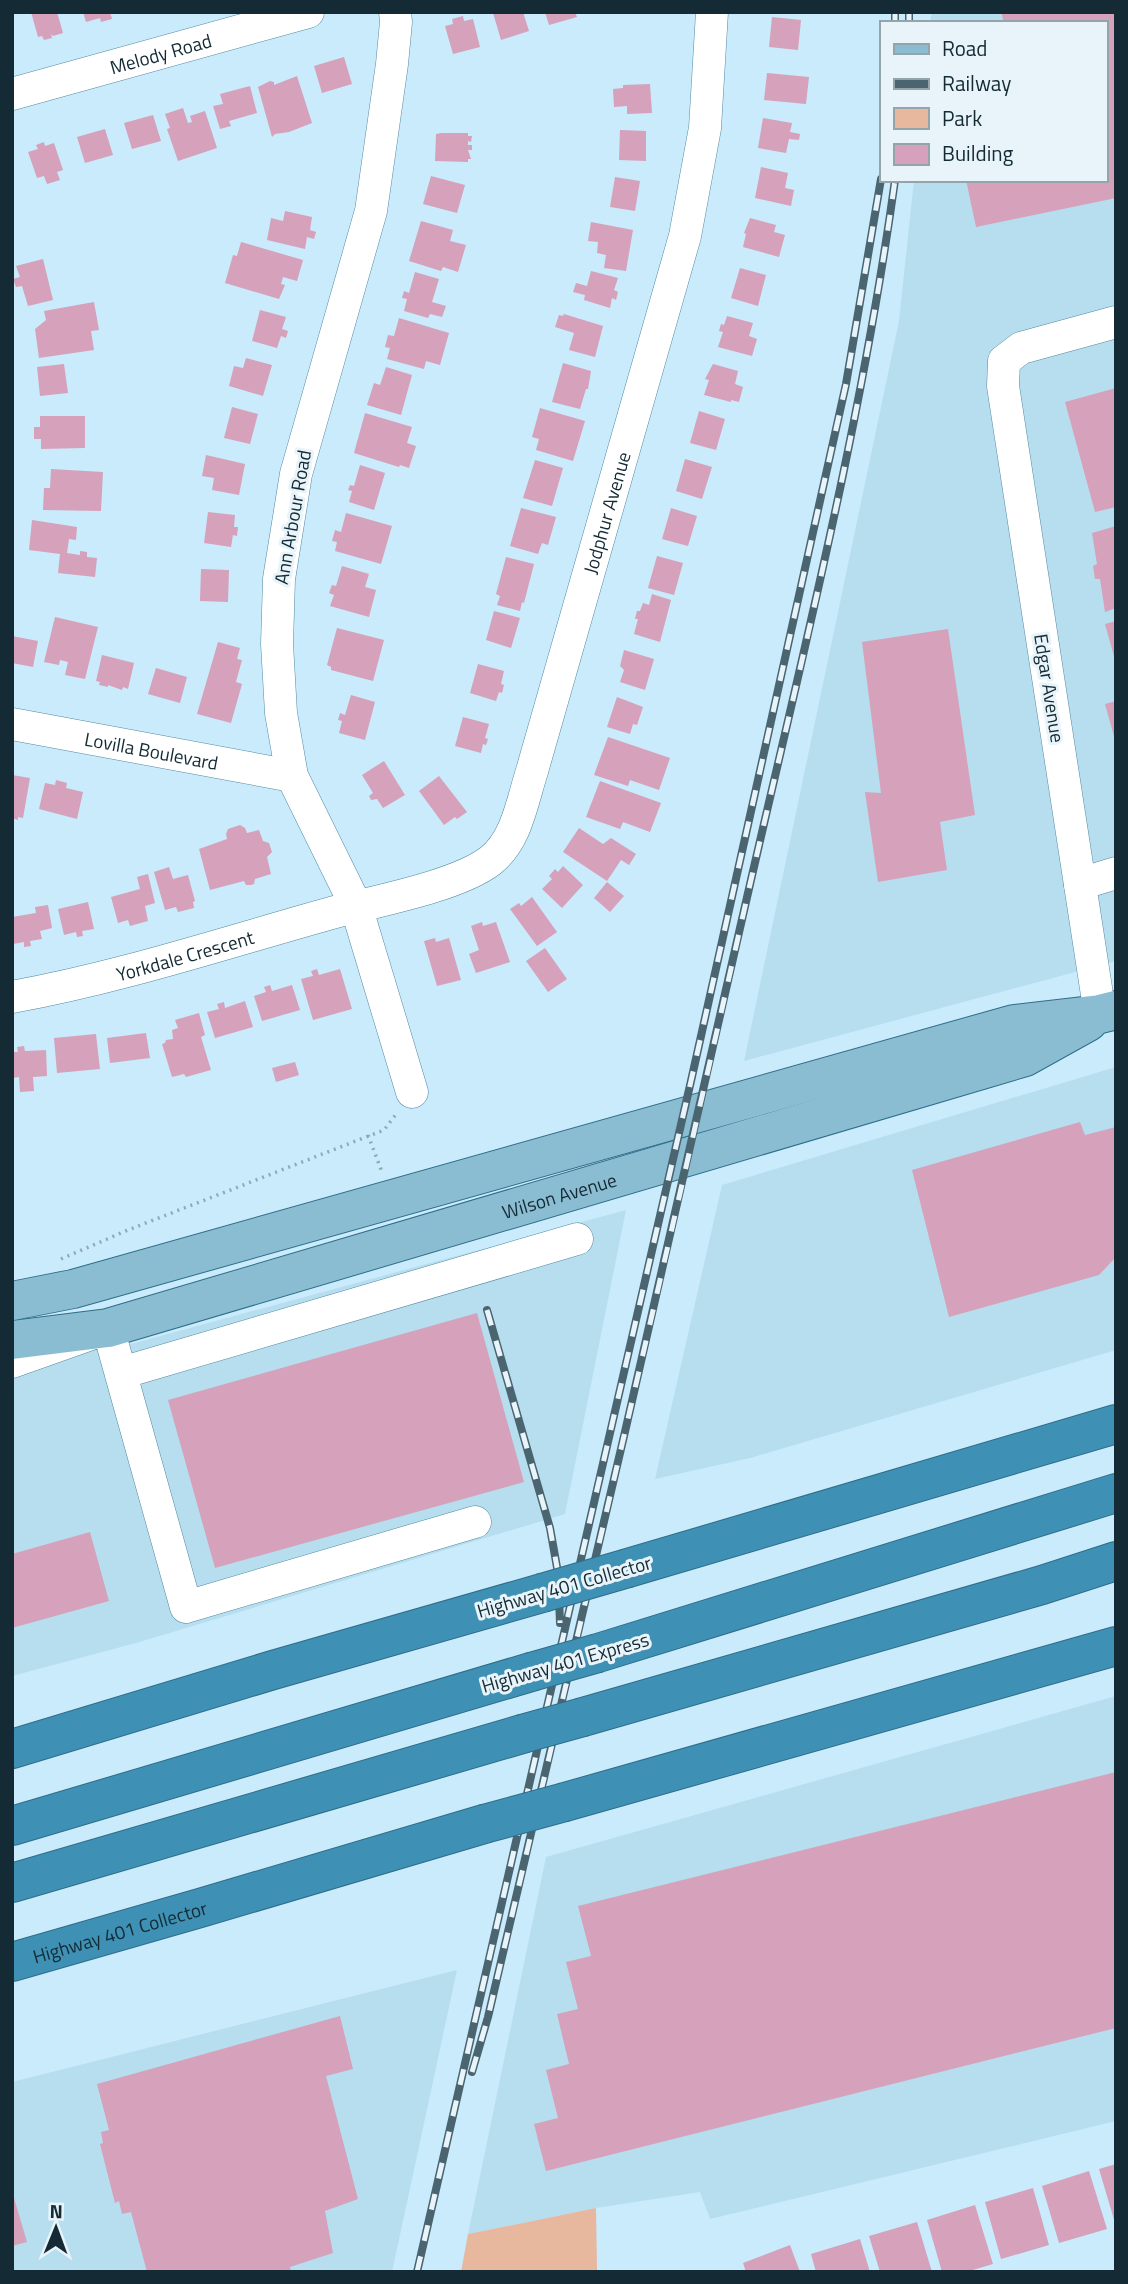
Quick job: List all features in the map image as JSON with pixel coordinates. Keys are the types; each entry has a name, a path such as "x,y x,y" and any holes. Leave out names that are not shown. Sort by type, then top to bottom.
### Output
{"highway":[{"name":"Highway 401 Collector","path":"12,1749 1116,1424"},
{"name":"Highway 401 Express","path":"12,1826 598,1653 1116,1493"},
{"path":"12,1883 1042,1585 1116,1561"},
{"path":"1042,1585 1116,1570"},
{"name":"Highway 401 Collector","path":"12,1964 48,1951 200,1909 484,1824 1116,1646"},
{"path":"921,1701 1116,1661"},
{"path":"12,1723 273,1670"}],"main road":[{"name":"Wilson Avenue","path":"12,1301 66,1275 1014,1024 1108,1012"},
{"name":"Wilson Avenue","path":"108,1328 1026,1057 1108,1012"},
{"path":"12,1340 108,1328"}],"street":[{"name":"Melody Road","path":"12,94 308,12"},
{"name":"Ann Arbour Road","path":"395,12 392,64 371,211 296,474 279,579 277,645 281,713 292,776 356,906 412,1092"},
{"name":"Jodphur Avenue","path":"356,906 432,886 472,871 496,855 513,833 685,236 705,128 712,12"},
{"name":"Edgar Avenue","path":"1108,1012 1080,884 1003,386 1003,361 1021,348 1116,323"},
{"name":"Lovilla Boulevard","path":"12,724 292,776"},
{"path":"1080,884 1116,873"},
{"name":"Yorkdale Crescent","path":"12,997 134,971 356,906"},
{"path":"121,1373 577,1239"},
{"path":"108,1328 186,1607 475,1522"},
{"name":"Wilson Avenue","path":"12,1362 108,1328"}],"path":[{"path":"66,1275 128,1230 384,1130 412,1092"},
{"path":"368,1135 382,1172 393,1169"}],"shaded area":[{"path":"932,12 1116,12 1116,961 744,1061 899,321 914,182 1107,182 1107,21 930,21"},
{"path":"1116,1067 1116,1350 750,1458 655,1479 722,1185"},
{"path":"626,1210 565,1514 136,1643 12,1676 12,1358 116,1348"},
{"path":"1116,1696 1116,2121 710,2219 700,2192 596,2208 468,2234 546,1857"},
{"path":"457,1970 392,2272 12,2272 12,2082"}],"green space":[{"path":"596,2208 597,2272 461,2272 468,2234"}],"building":[{"path":"31,12 57,12 63,33 53,36 51,34 52,38 44,40 42,36 38,37"},
{"path":"83,12 110,12 112,19 101,22 100,18 86,22"},
{"path":"523,12 529,31 501,40 493,13"},
{"path":"545,12 575,12 577,17 549,25"},
{"path":"1001,12 1116,12 1116,198 976,227 966,182 1107,182 1107,21 1003,21"},
{"path":"463,16 464,21 473,19 480,47 453,54 445,26 453,24 452,19"},
{"path":"772,17 801,20 798,50 769,47"},
{"path":"344,57 352,84 322,93 314,66"},
{"path":"767,73 809,77 806,104 764,100"},
{"path":"297,76 312,123 272,137 258,87 270,81 274,82 274,85"},
{"path":"650,84 652,113 627,114 627,106 614,107 613,89 623,88 623,85"},
{"path":"250,86 257,113 229,121 231,126 220,129 213,106 223,104 220,94"},
{"path":"183,108 188,123 192,122 190,116 205,111 217,148 178,161 165,114"},
{"path":"153,115 161,141 132,149 124,123"},
{"path":"763,118 792,123 790,132 800,134 799,140 789,139 786,153 758,148"},
{"path":"105,129 113,155 85,163 77,137"},
{"path":"620,130 646,131 646,161 619,160"},
{"path":"468,133 468,136 472,136 471,142 468,141 468,145 472,145 472,150 468,150 471,159 468,159 468,162 435,161 436,134"},
{"path":"44,142 45,146 54,143 63,170 57,172 60,180 47,184 44,176 37,178 28,152 38,149 36,145"},
{"path":"761,167 788,173 785,188 794,190 791,206 755,198"},
{"path":"431,176 465,185 457,213 423,204"},
{"path":"615,177 640,181 635,211 610,207"},
{"path":"285,211 312,217 310,230 316,232 314,239 307,237 305,249 267,240 271,218 283,221"},
{"path":"750,218 776,225 774,232 785,235 779,257 743,247 744,233"},
{"path":"421,221 453,230 450,241 466,245 458,272 443,267 441,271 409,261"},
{"path":"591,222 633,230 626,271 604,268 606,255 597,253 598,242 588,241"},
{"path":"241,242 303,260 297,281 283,277 281,284 285,285 279,299 225,283 233,255 237,256"},
{"path":"43,259 53,300 28,306 22,286 16,287 13,279 20,277 16,266"},
{"path":"740,268 766,275 758,306 731,298"},
{"path":"591,271 618,278 614,290 618,292 616,300 612,298 610,308 584,300 585,295 573,292 576,283 587,286"},
{"path":"415,272 439,279 432,302 446,306 442,317 430,314 428,318 404,311 407,299 402,298 404,291 409,293"},
{"path":"94,302 99,330 91,331 94,350 39,358 35,329 46,320 44,311"},
{"path":"260,310 286,317 282,329 288,331 286,338 281,336 277,348 252,341"},
{"path":"564,314 603,326 595,357 569,350 574,333 555,327 559,315"},
{"path":"727,316 753,323 749,336 757,339 752,356 718,347 723,332 719,331 721,324 724,325"},
{"path":"399,318 449,333 440,365 426,361 424,369 387,359 390,348 385,347 388,335 394,336"},
{"path":"246,358 272,365 263,396 229,386 234,366 243,368"},
{"path":"563,363 591,371 588,389 580,409 552,402"},
{"path":"64,364 68,393 40,396 37,367"},
{"path":"713,364 738,371 735,384 743,387 739,402 704,395 709,380 705,379"},
{"path":"386,367 412,375 401,415 367,405 374,383 380,385"},
{"path":"1116,388 1116,507 1095,512 1065,402"},
{"path":"232,407 258,414 250,444 224,438"},
{"path":"540,408 585,421 573,461 536,450 539,439 532,437"},
{"path":"699,411 725,419 716,450 690,443"},
{"path":"365,413 412,427 407,443 416,446 409,468 354,453"},
{"path":"40,416 85,416 85,448 41,449 41,439 34,439 34,427 40,427"},
{"path":"206,455 245,464 239,495 212,490 214,478 202,476"},
{"path":"685,459 712,467 702,499 676,491"},
{"path":"535,460 563,468 552,506 523,498"},
{"path":"360,465 385,473 374,510 349,502 352,491 348,490 350,485 354,486"},
{"path":"51,469 103,472 101,511 43,510 44,488 50,488"},
{"path":"521,508 556,517 548,545 542,543 538,554 510,546"},
{"path":"671,508 697,516 688,546 662,539"},
{"path":"208,512 235,515 234,527 238,527 237,536 233,535 231,547 204,543"},
{"path":"346,513 392,526 381,564 335,551 337,542 332,541 335,530 341,532"},
{"path":"32,520 77,527 76,540 69,539 67,553 80,555 80,551 87,552 87,557 97,558 95,577 58,573 60,554 29,550"},
{"path":"1116,526 1116,608 1105,612 1100,579 1095,579 1093,566 1097,564 1092,533"},
{"path":"657,556 683,563 674,595 648,588"},
{"path":"506,557 534,564 520,611 497,605 500,596 496,594"},
{"path":"342,566 369,574 365,587 376,590 369,617 330,606 334,595 329,593 332,585 336,586"},
{"path":"201,569 229,570 228,602 200,601"},
{"path":"652,594 671,600 660,642 634,634 637,611 640,611 643,603 649,605"},
{"path":"494,611 520,618 511,648 486,640"},
{"path":"55,617 98,627 85,679 65,675 68,662 60,660 59,665 44,662"},
{"path":"1116,621 1116,660 1115,660 1105,624"},
{"path":"337,628 384,640 373,681 331,670 327,665"},
{"path":"948,629 975,815 940,822 947,870 878,882 865,792 881,793 862,642"},
{"path":"12,636 38,641 33,667 12,663"},
{"path":"218,642 240,648 237,659 242,660 236,682 242,684 231,723 197,714"},
{"path":"624,650 654,659 645,690 620,682 624,670 620,666"},
{"path":"102,655 134,663 128,689 99,685 100,682 96,681"},
{"path":"478,664 504,671 502,693 499,692 496,701 470,693"},
{"path":"156,668 187,677 180,703 148,694"},
{"path":"351,695 375,702 365,740 339,733 342,721 338,720 340,713 345,715"},
{"path":"617,697 643,707 637,725 633,724 630,734 607,727"},
{"path":"1116,701 1116,739 1115,740 1105,704"},
{"path":"463,717 489,724 485,738 488,739 486,745 483,744 481,753 455,746"},
{"path":"608,737 670,758 659,790 630,780 628,786 594,775"},
{"path":"384,761 405,795 383,808 377,799 371,800 369,796 373,793 362,775"},
{"path":"12,775 30,778 23,818 18,817 18,820 12,818"},
{"path":"439,776 467,812 444,825 419,791"},
{"path":"56,780 67,783 66,788 83,792 77,819 39,809 45,783 55,785"},
{"path":"600,781 661,803 650,832 623,822 620,829 586,817"},
{"path":"240,825 247,833 259,830 263,841 269,843 272,852 267,857 271,874 255,879 251,885 246,885 244,881 210,890 199,849 227,839 228,829"},
{"path":"579,828 603,844 611,838 636,854 629,865 621,860 607,881 563,852"},
{"path":"563,866 583,885 562,908 542,889 552,879 549,876 555,869 558,872"},
{"path":"169,867 173,879 188,875 195,901 194,908 178,912 176,907 165,910 154,872"},
{"path":"148,874 155,903 145,906 148,921 130,926 128,920 118,923 111,897 140,889 137,877"},
{"path":"607,882 624,896 610,912 594,898"},
{"path":"532,897 557,932 537,946 510,909 519,903 521,906"},
{"path":"88,902 94,929 82,931 83,936 77,937 76,932 64,935 58,909"},
{"path":"48,905 52,928 40,931 42,939 30,941 31,946 24,947 24,942 13,944 12,917 36,913 35,907"},
{"path":"482,922 483,926 496,922 510,962 476,973 469,954 479,950 471,926"},
{"path":"435,938 436,942 449,938 461,980 437,986 424,941"},
{"path":"545,948 567,979 548,992 526,961"},
{"path":"317,969 319,975 340,969 352,1009 313,1020 301,979 313,976 311,971"},
{"path":"270,985 272,991 292,985 300,1010 262,1021 254,996 266,992 264,987"},
{"path":"245,1001 253,1027 215,1038 207,1012 219,1009 217,1004 224,1002 225,1008"},
{"path":"199,1013 205,1035 201,1037 211,1070 186,1077 184,1074 172,1077 162,1044 173,1039 172,1030 178,1028 175,1020"},
{"path":"146,1033 150,1058 110,1063 107,1038"},
{"path":"96,1034 100,1069 57,1073 54,1038"},
{"path":"24,1046 25,1051 46,1050 47,1076 33,1077 34,1091 20,1092 19,1077 12,1078 12,1052 18,1052 17,1047"},
{"path":"295,1062 299,1075 276,1082 272,1068"},
{"path":"1080,1122 1085,1135 1116,1127 1116,1257 1099,1275 949,1317 912,1170"},
{"path":"477,1313 524,1482 215,1568 168,1400"},
{"path":"90,1532 109,1601 12,1628 12,1554"},
{"path":"1116,1772 1116,2028 546,2171 534,2124 558,2118 546,2070 569,2064 557,2014 578,2009 566,1962 591,1956 578,1906"},
{"path":"340,2016 353,2069 326,2076 358,2199 325,2211 333,2253 290,2267 291,2272 147,2272 131,2212 122,2214 119,2201 115,2203 100,2144 103,2143 101,2132 109,2130 97,2084"},
{"path":"1116,2164 1116,2223 1115,2223 1099,2169"},
{"path":"1089,2171 1107,2229 1059,2243 1042,2186"},
{"path":"1033,2188 1049,2245 1001,2259 985,2202"},
{"path":"12,2191 27,2242 12,2246"},
{"path":"975,2205 993,2264 966,2272 942,2272 927,2220"},
{"path":"917,2222 932,2272 880,2272 869,2236"},
{"path":"860,2239 870,2272 816,2272 811,2254"},
{"path":"790,2245 800,2272 746,2272 743,2263"}],"railway":[{"path":"895,12 895,21"},
{"path":"909,12 909,21"},
{"path":"417,2272 691,1081 846,384 880,182"},
{"path":"472,2072 488,2017 587,1596 810,627 866,360 895,182"},
{"path":"487,1310 550,1528 558,1573 560,1623"}]}
